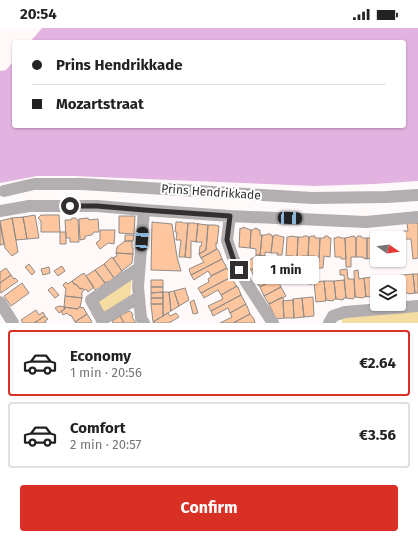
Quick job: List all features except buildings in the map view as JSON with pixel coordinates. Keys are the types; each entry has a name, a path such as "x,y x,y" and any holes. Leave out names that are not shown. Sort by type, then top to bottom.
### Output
{"street":[{"name":"Prins Hendrikkade","path":"4,191 34,184 82,184 312,198 418,195"},
{"name":"Prins Hendrikkade","path":"0,211 29,206 97,206 230,216 366,222 418,217"},
{"path":"144,210 138,287 141,318 144,323"},
{"path":"230,216 227,240 233,258 246,282 273,323"},
{"path":"139,268 91,300 102,320 139,297"},
{"path":"0,302 13,323"},
{"path":"330,323 333,316 345,312 418,306"}],"shaded area":[{"path":"42,28 418,28 418,181 315,186 73,176 37,176 0,183 0,71 6,70 12,63 12,128 406,128 406,40 32,40"},
{"path":"132,276 130,300 104,316 95,301"},
{"path":"418,309 418,323 342,323 342,317"}],"route":[{"path":"70,206 97,206 230,216 227,240 239,270"}]}
